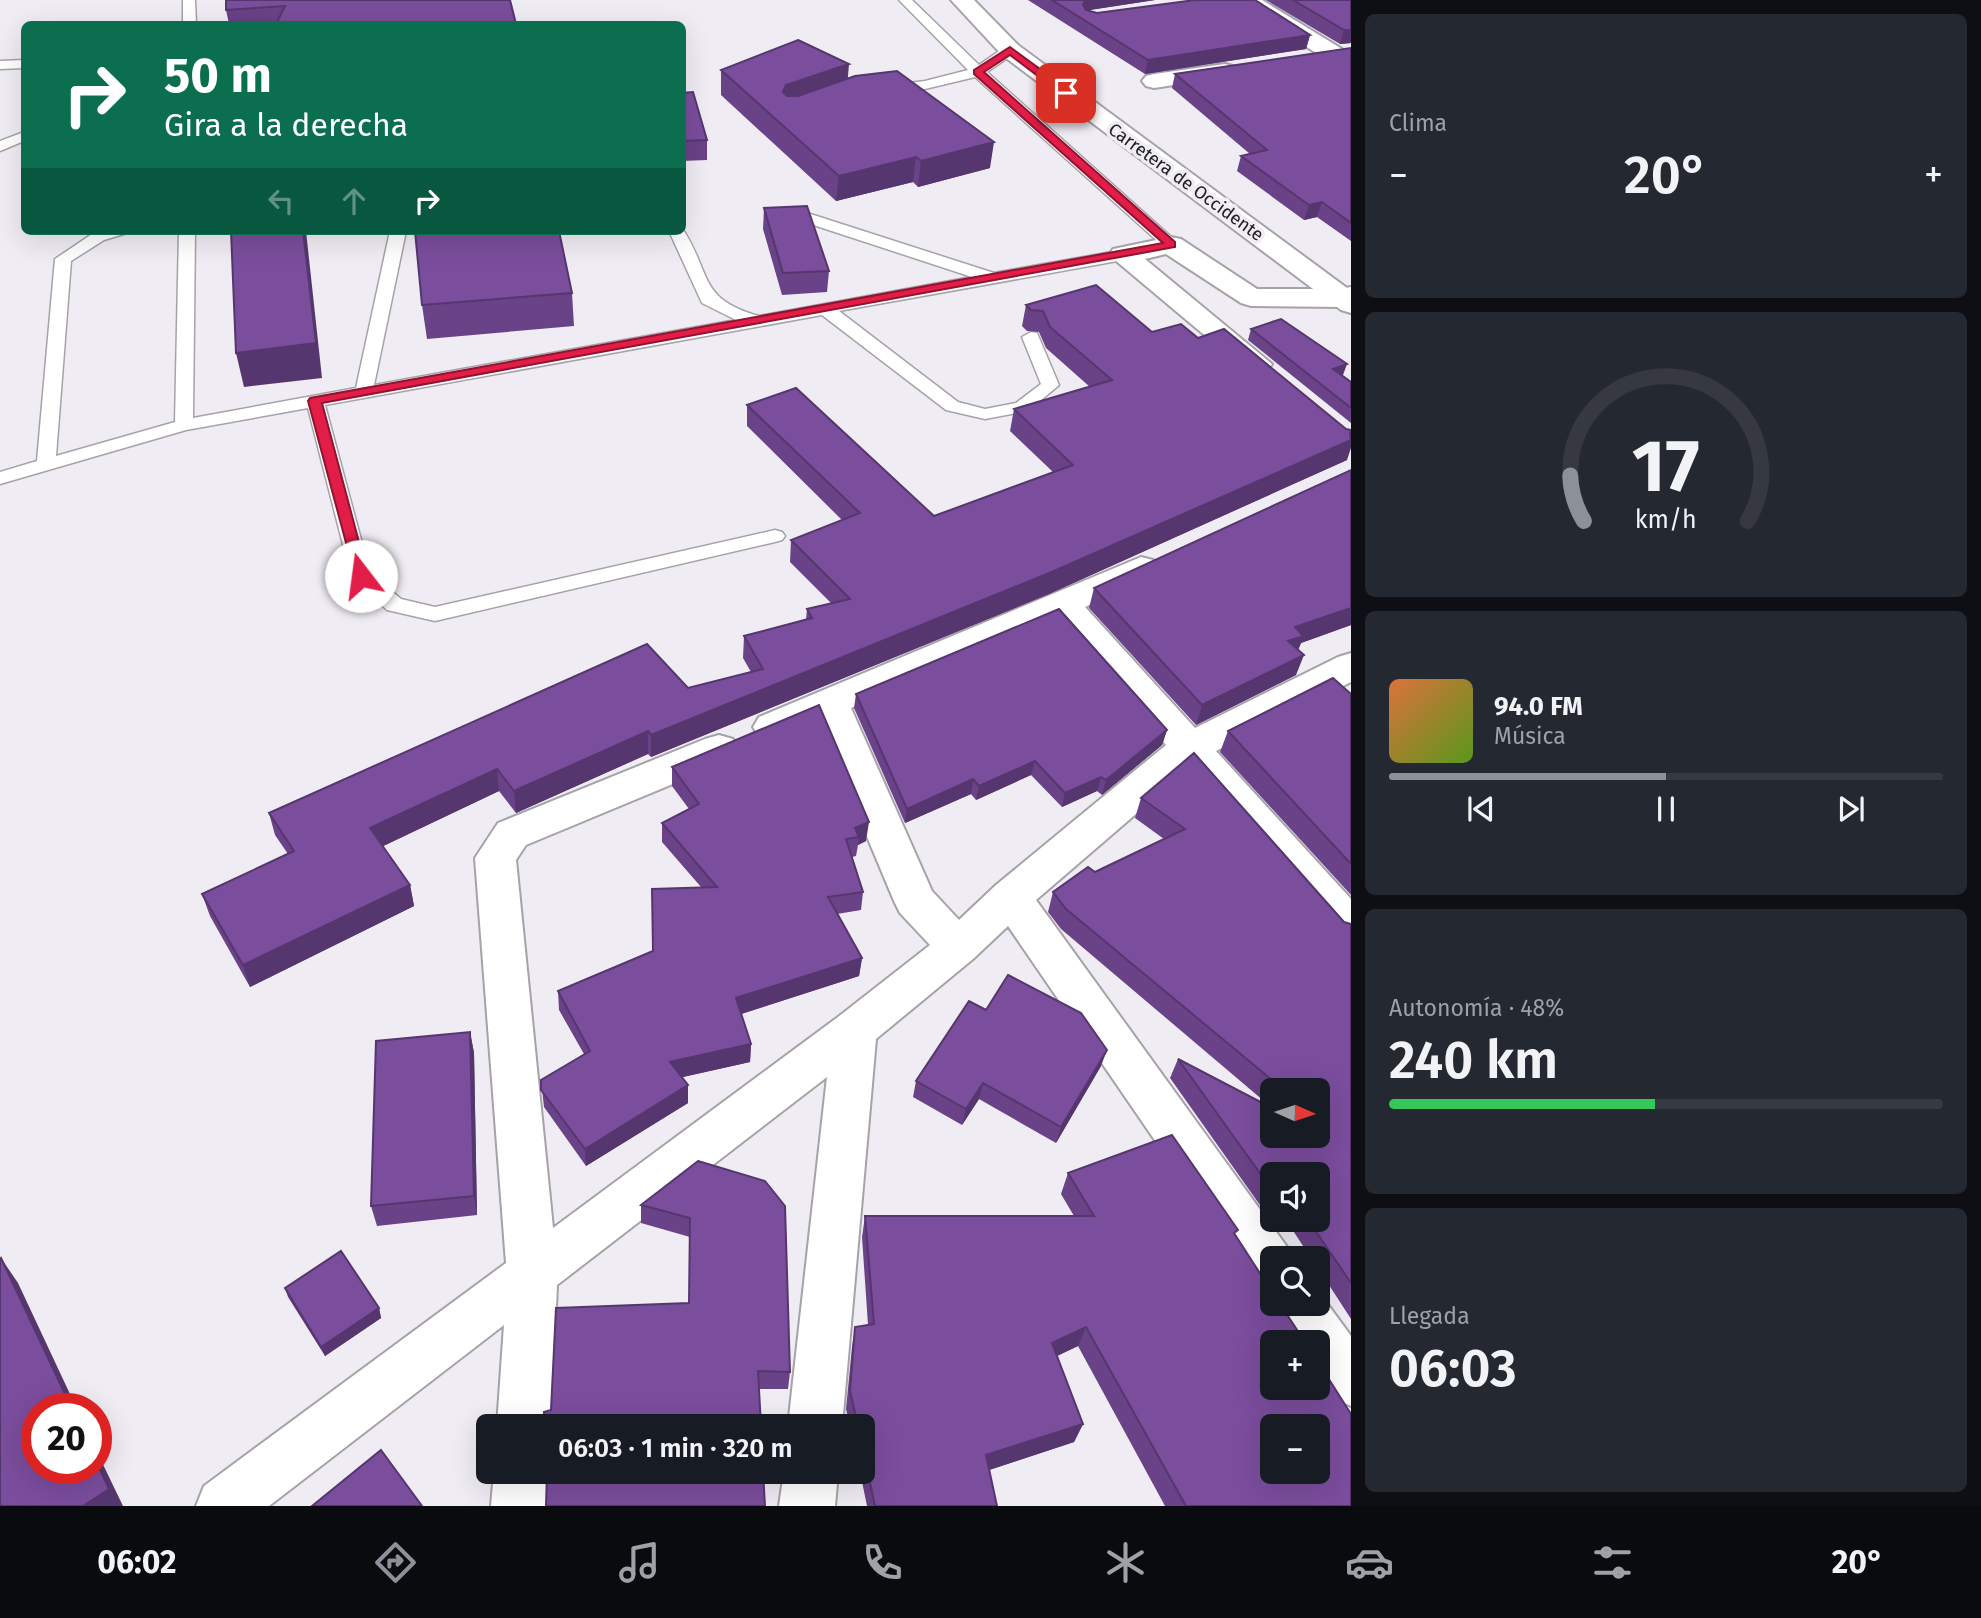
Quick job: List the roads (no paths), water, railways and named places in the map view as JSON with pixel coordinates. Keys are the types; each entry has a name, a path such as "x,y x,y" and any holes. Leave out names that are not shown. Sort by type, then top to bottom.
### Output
{"street":[{"name":"Carretera de Occidente","path":"962,0 1010,50 1348,299"},
{"path":"1247,0 1343,53"},
{"path":"1296,60 1343,53"},
{"path":"1154,82 1244,68"},
{"path":"1123,255 1171,245 1251,297 1348,299"},
{"path":"1123,255 1279,382"},
{"path":"525,1414 532,1273 495,858 512,834 830,703 1062,604 1175,552"},
{"path":"1062,604 1351,928"},
{"path":"224,1506 854,1030 958,947 1011,897 1188,748 1351,666"},
{"path":"830,703 915,901 958,947"},
{"path":"1011,897 1260,1251"},
{"path":"816,1414 854,1030"},
{"path":"1306,1316 1351,1380"},
{"path":"519,1506 520,1484"},
{"path":"807,1506 810,1484"}],"lane":[{"path":"190,0 190,21"},
{"path":"905,0 978,72 1171,245"},
{"path":"875,91 925,85 978,72 1010,50"},
{"path":"0,65 21,64"},
{"path":"0,131 21,134"},
{"path":"0,147 21,136"},
{"path":"798,215 992,278"},
{"path":"46,465 63,260 105,235"},
{"path":"184,425 187,235"},
{"path":"364,392 397,235"},
{"path":"679,235 708,299 733,314 758,321"},
{"path":"0,478 184,425 1123,255"},
{"path":"825,309 952,406 985,414 1022,407 1050,385 1031,337"},
{"path":"315,401 361,576 394,605 435,614 775,536"}]}
